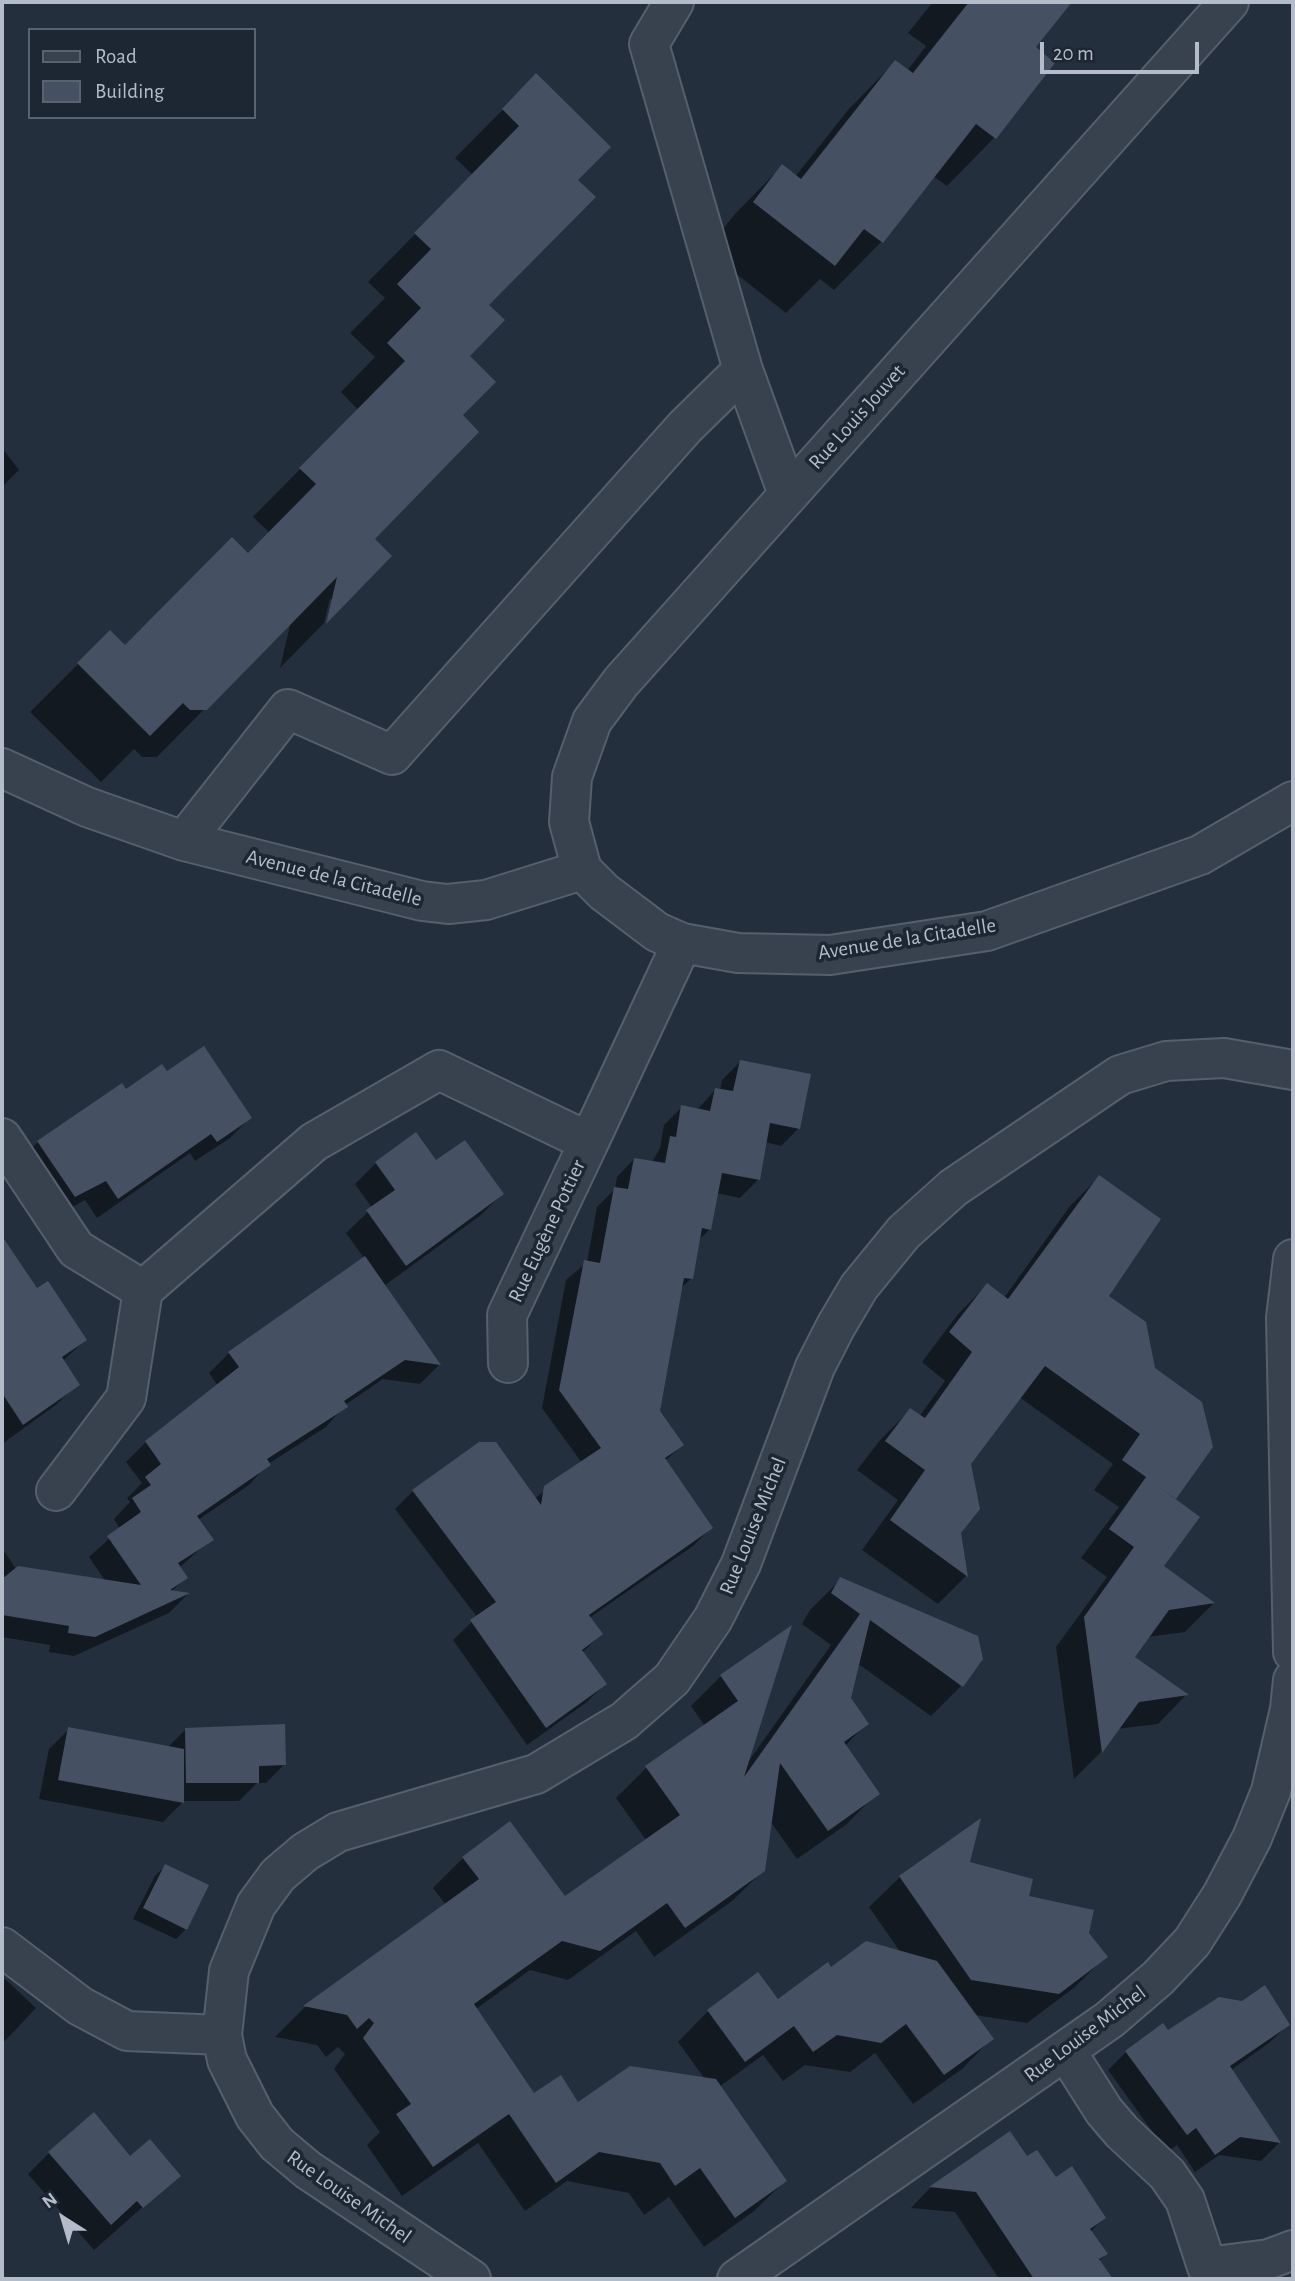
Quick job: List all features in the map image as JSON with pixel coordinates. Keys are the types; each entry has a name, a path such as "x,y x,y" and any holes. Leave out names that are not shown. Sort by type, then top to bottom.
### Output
{"street":[{"path":"674,2 649,44 743,370 788,494"},
{"name":"Rue Louis Jouvet","path":"582,870 569,822 572,777 592,722 621,682 1229,2"},
{"path":"184,841 288,709 392,755 685,427 743,370"},
{"name":"Avenue de la Citadelle","path":"2,768 87,807 184,841 409,898 448,904 486,900 522,891 582,870 630,914 682,943 737,953 830,955 988,931 1200,855 1293,801"},
{"name":"Rue Eugène Pottier","path":"508,1363 507,1315 682,943"},
{"name":"Rue Louise Michel","path":"471,2279 349,2200 276,2144 238,2084 227,2060 222,2035 229,1972 240,1937 256,1905 278,1875 305,1852 338,1832 536,1774 624,1721 672,1679 713,1619 741,1564 815,1367 836,1326 859,1287 904,1232 953,1188 1119,1075 1166,1060 1224,1058 1293,1070"},
{"name":"Rue Eugène Pottier","path":"143,1290 314,1142 439,1070 589,1142"},
{"path":"2,1138 76,1249 143,1290 126,1398 56,1491"},
{"path":"1293,1259 1286,1318 1293,1653"},
{"name":"Rue Louise Michel","path":"737,2279 1109,2020 1158,1978 1192,1942 1222,1895 1252,1838 1271,1791 1290,1709 1293,1680"},
{"path":"2,1947 80,2006 127,2031 222,2035"},
{"path":"1066,2050 1104,2111 1122,2132 1167,2174 1185,2200 1197,2273 1269,2259 1293,2250"}],"building":[{"path":"969,2 1072,2 1036,47 1055,63 996,139 976,124 883,243 864,229 835,266 753,202 782,164 801,179 895,60 913,73"},
{"path":"536,73 611,147 578,180 596,197 489,305 505,320 470,356 496,382 463,415 479,432 375,539 392,556 326,624 337,577 207,710 190,710 183,703 150,736 77,663 110,630 125,645 232,537 248,553 316,484 299,468 405,361 387,343 421,308 397,284 431,249 414,233 519,126 502,109"},
{"path":"204,1046 252,1118 217,1142 211,1134 118,1199 106,1181 75,1197 37,1141 122,1083 126,1089 162,1064 167,1071"},
{"path":"740,1060 811,1074 800,1129 770,1123 760,1180 722,1173 711,1230 702,1228 693,1279 684,1278 660,1411 684,1445 665,1458 713,1528 589,1615 603,1634 582,1650 607,1684 546,1728 470,1620 496,1602 412,1490 479,1442 496,1442 541,1505 544,1486 601,1448 559,1390 584,1260 600,1263 614,1187 628,1189 634,1158 665,1163 670,1136 676,1137 681,1105 710,1111 715,1088 733,1091"},
{"path":"416,1132 436,1160 465,1140 504,1194 406,1266 366,1210 395,1190 375,1162"},
{"path":"1099,1175 1161,1219 1109,1296 1146,1322 1155,1368 1202,1402 1213,1447 1176,1499 1158,1486 1200,1517 1164,1566 1215,1603 1169,1610 1135,1657 1189,1695 1139,1702 1102,1753 1084,1617 1134,1547 1109,1529 1146,1477 1122,1460 1140,1434 1045,1366 971,1464 980,1509 961,1533 968,1577 890,1520 925,1470 885,1441 910,1408 925,1418 972,1352 949,1332 987,1283 1008,1299"},
{"path":"2,1236 37,1288 48,1281 87,1340 62,1357 80,1385 23,1425 2,1393"},
{"path":"365,1256 441,1365 405,1360 344,1401 348,1407 267,1459 271,1465 197,1516 214,1540 178,1563 188,1578 170,1590 190,1593 95,1637 68,1633 69,1626 2,1615 2,1579 18,1566 141,1585 107,1536 141,1512 132,1498 151,1485 145,1477 161,1464 145,1441 239,1367 228,1352"},
{"path":"840,1577 978,1636 983,1659 963,1687 870,1620 851,1698 869,1724 844,1742 880,1794 828,1831 780,1763 765,1871 685,1928 667,1903 600,1951 562,1941 474,2004 534,2093 561,2075 578,2102 630,2066 716,2079 787,2181 735,2218 700,2168 675,2186 660,2163 599,2152 556,2183 509,2114 433,2167 396,2114 411,2104 363,2038 374,2023 369,2018 357,2029 347,2015 303,2006 479,1879 462,1857 510,1821 565,1896 680,1815 645,1766 738,1701 720,1675 792,1625 744,1777 860,1614 831,1593"},
{"path":"285,1724 286,1765 259,1766 259,1783 186,1783 185,1728"},
{"path":"68,1727 184,1749 184,1803 58,1780"},
{"path":"981,1818 970,1862 1033,1879 1029,1896 1094,1910 1089,1933 1108,1957 1059,1994 971,1980 899,1876"},
{"path":"165,1864 209,1885 187,1930 143,1908"},
{"path":"866,1941 937,1961 994,2039 944,2075 906,2024 881,2043 837,2035 813,2052 794,2026 745,2062 707,2010 758,1972 778,1999 828,1962 831,1967"},
{"path":"1265,1985 1290,2025 1230,2066 1281,2143 1240,2137 1215,2155 1196,2128 1187,2135 1125,2051 1163,2023 1168,2030 1219,1997 1242,2001"},
{"path":"94,2112 130,2156 150,2139 181,2176 143,2208 137,2201 111,2225 48,2152"},
{"path":"1010,2131 1027,2156 1037,2150 1056,2177 1072,2166 1106,2218 1090,2229 1108,2254 1099,2259 1113,2279 1034,2279 976,2192 929,2187"}]}
